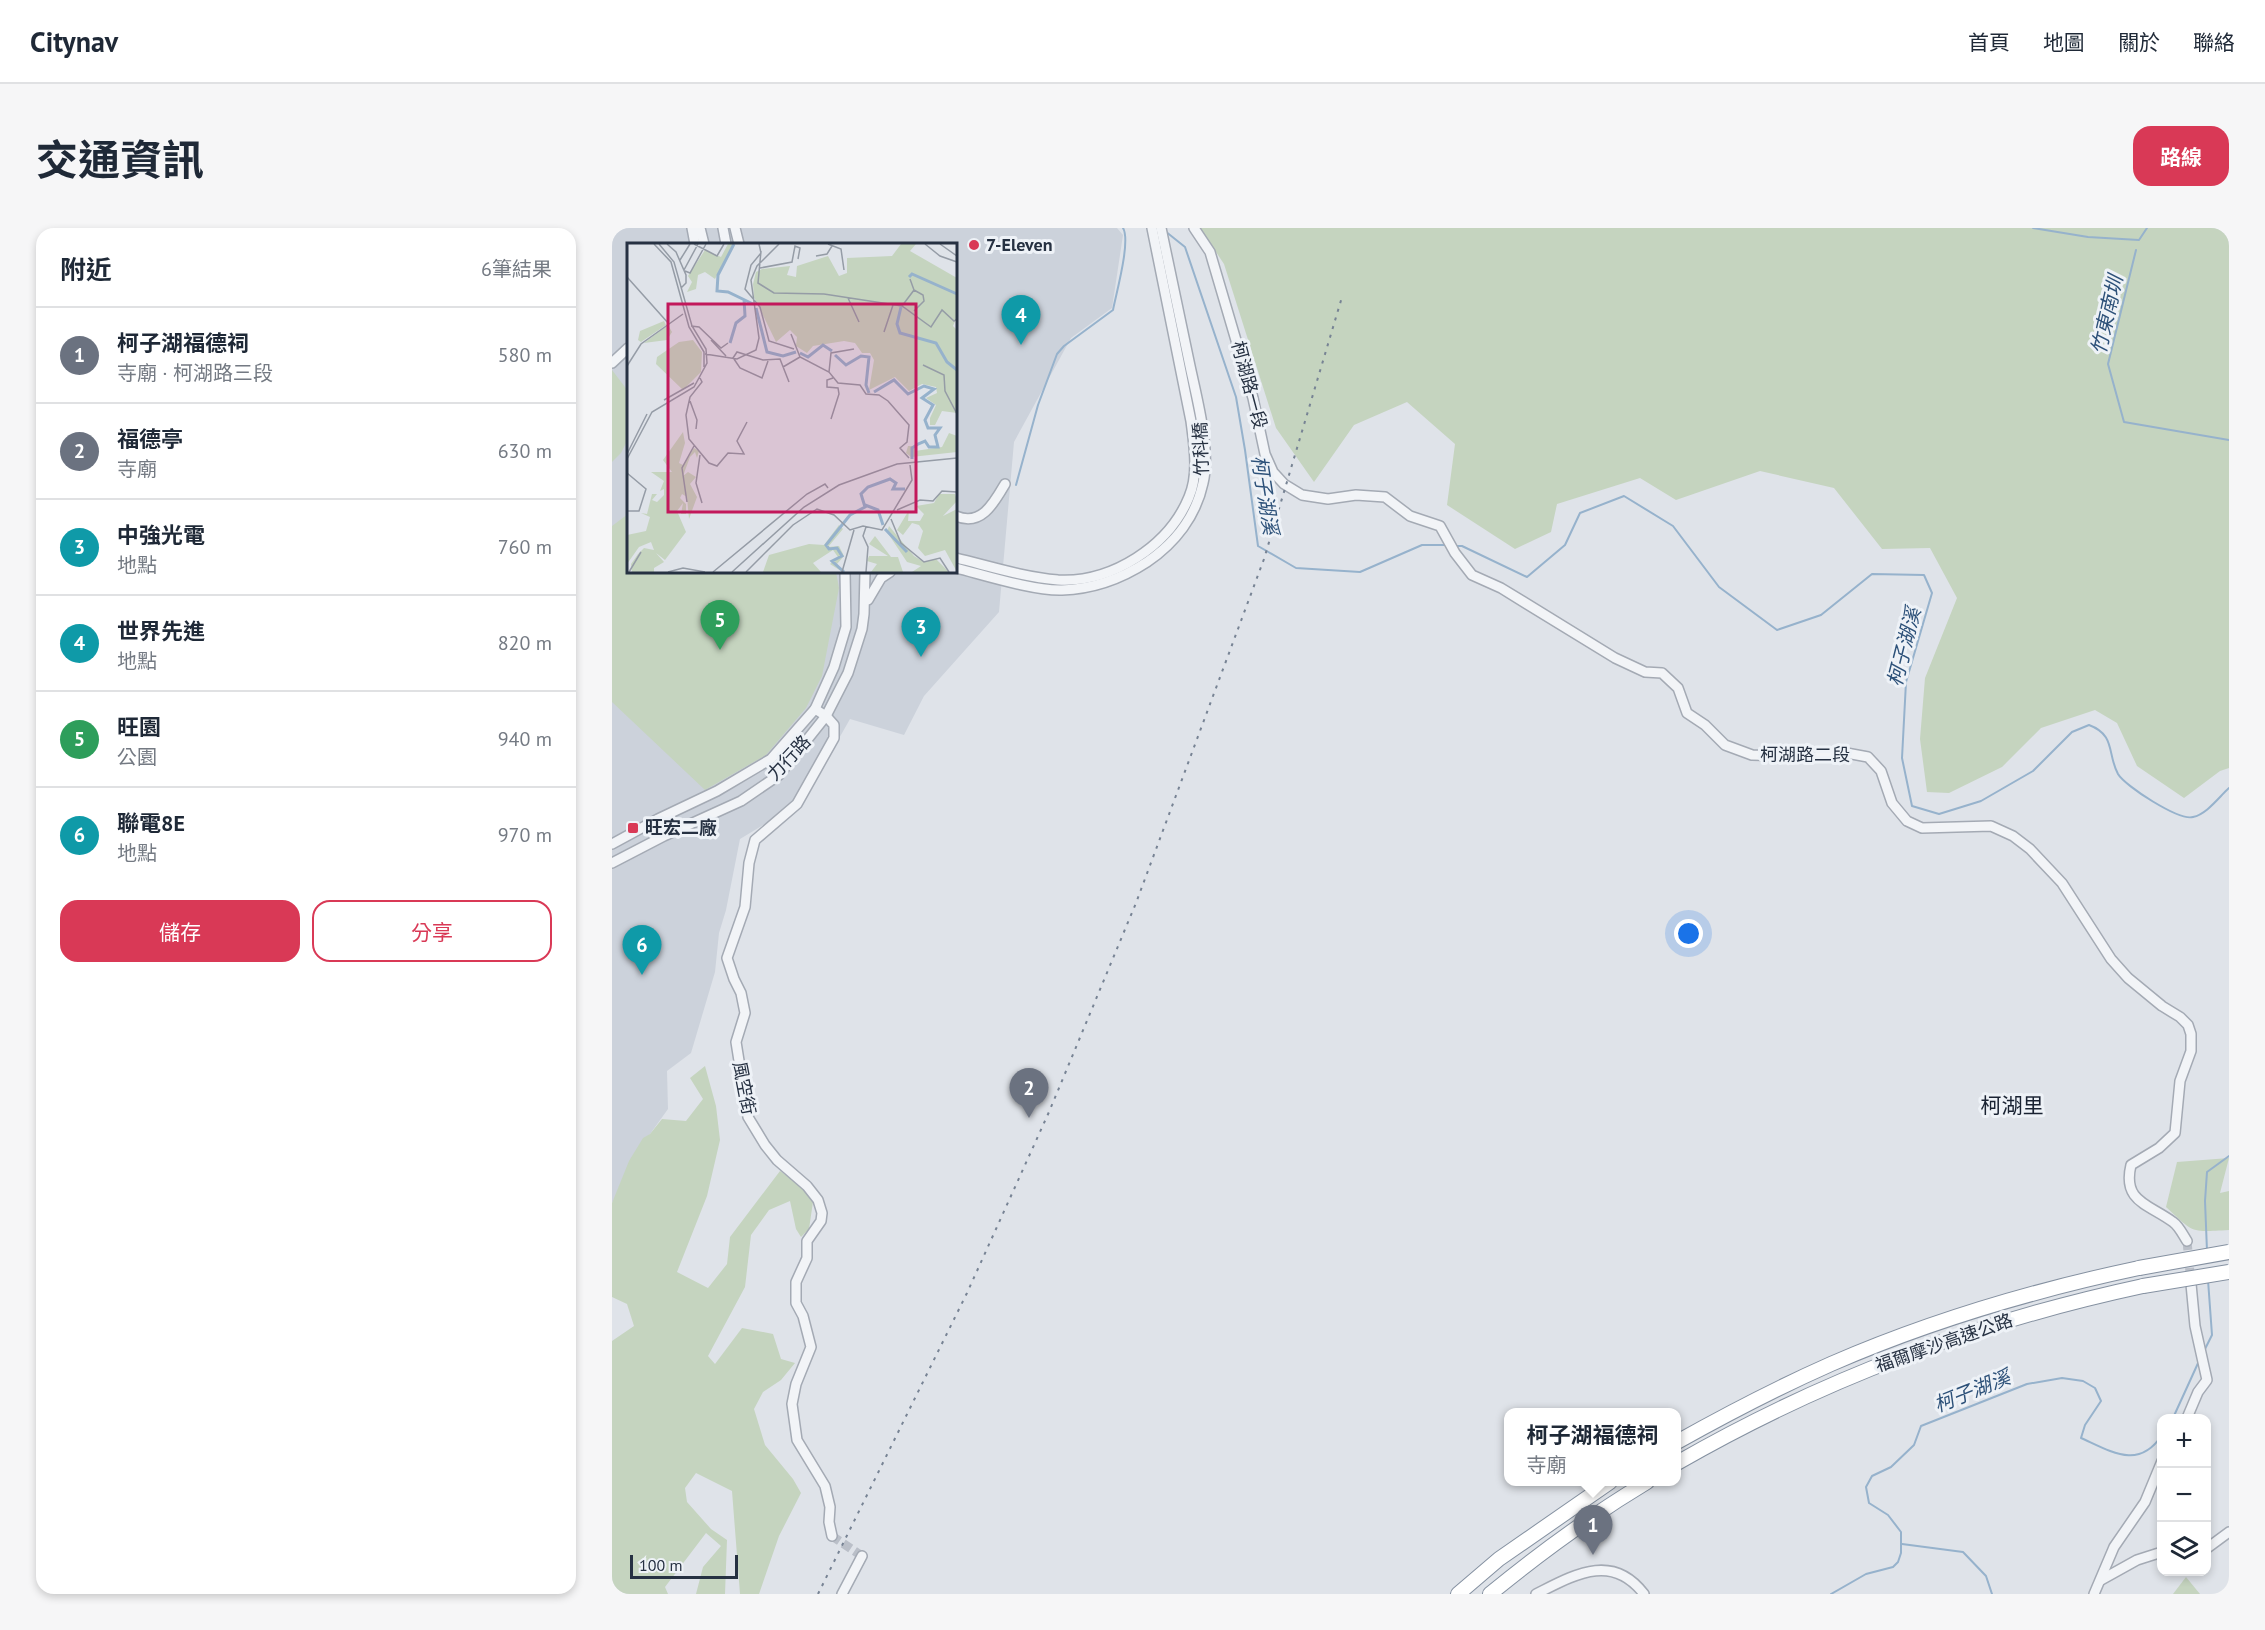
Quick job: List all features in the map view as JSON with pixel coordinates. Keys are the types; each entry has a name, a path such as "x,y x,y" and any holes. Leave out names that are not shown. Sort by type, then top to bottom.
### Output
{"highway":[{"name":"福爾摩沙高速公路","path":"1681,1440 1728,1414 1832,1364 1936,1324 2015,1299 2105,1275 2229,1252"},
{"name":"福爾摩沙高速公路","path":"1681,1461 1733,1431 1829,1385 1945,1339 1995,1323 2143,1286 2229,1272"},
{"path":"1458,1594 1499,1559 1604,1486"},
{"path":"1490,1594 1535,1558 1605,1508 1641,1486"}],"street":[{"path":"692,228 695,243"},
{"path":"700,228 704,243"},
{"path":"723,228 726,243"},
{"path":"735,228 739,243"},
{"name":"竹科橋","path":"957,558 1028,576 1060,580 1094,576 1126,564 1155,545 1174,524 1190,497 1194,475 1191,421 1152,228"},
{"name":"竹科橋","path":"957,568 1060,590 1094,587 1131,572 1162,552 1182,530 1197,504 1204,480 1204,452 1201,419 1161,228"},
{"name":"柯湖路一段","path":"1194,228 1210,252 1253,398 1265,454 1273,472 1284,484 1302,495 1328,499 1356,495 1384,497 1410,516 1440,526"},
{"path":"613,359 627,349"},
{"path":"957,516 969,519 990,509 1005,484"},
{"name":"柯湖路二段","path":"1440,526 1455,553 1472,575 1500,588 1615,658 1645,672 1662,674 1678,688 1687,713 1705,725 1725,745 1752,755 1820,757 1841,752 1868,757 1881,771 1892,803 1907,821 1922,828 1991,826 2013,836 2030,849 2062,883 2111,959 2128,978 2188,1025 2191,1034 2191,1051 2180,1081 2175,1132 2159,1148 2131,1165 2129,1174 2129,1186 2135,1198 2176,1223 2187,1241"},
{"name":"力行路","path":"612,844 717,790 771,759 815,709 834,667 846,627 845,573"},
{"name":"力行路","path":"612,863 664,836 741,801 779,775 826,716 848,673 862,629 865,573"},
{"path":"864,614 873,588 880,578 888,573"},
{"path":"815,709 826,716"},
{"name":"風空街","path":"826,716 834,725 834,738 797,804 755,840 749,863 745,907 727,958 741,993 745,1013 736,1042 748,1117 777,1160 807,1186 818,1200 822,1213 821,1221 807,1241 807,1258 796,1281 796,1303 803,1316 811,1347 796,1384 792,1404 797,1440 825,1486 832,1536"},
{"path":"2189,1414 2198,1392 2207,1380 2196,1331 2191,1284"},
{"path":"2094,1594 2114,1547 2145,1502 2159,1468"},
{"path":"2211,1546 2229,1532"},
{"path":"2101,1580 2137,1560 2157,1554"},
{"path":"842,1594 862,1556"},
{"path":"1536,1594 1587,1572 1602,1570 1616,1571 1625,1576 1644,1594"}],"shaded area":[{"path":"612,228 1117,228 1123,235 1112,308 1071,338 1014,442 999,612 924,696 904,735 850,719 804,800 740,839 726,910 719,933 715,972 691,1053 667,1071 668,1109 650,1134 612,1203"}],"green space":[{"path":"1200,228 2229,228 2229,768 2220,771 2184,798 2137,766 2117,723 2095,710 2041,728 2002,767 1949,793 1927,792 1920,739 1925,678 1957,598 1930,548 1882,549 1834,488 1760,471 1676,500 1640,478 1557,504 1551,532 1515,549 1447,505 1455,444 1407,402 1354,425 1314,482 1276,428 1224,264"},
{"path":"612,370 627,390 627,441 621,453 612,462"},
{"path":"627,515 627,573 836,573 839,588 822,676 806,708 766,755 705,790 612,702 612,526"},
{"path":"705,1066 716,1106 720,1140 707,1196 677,1272 708,1288 727,1264 730,1237 780,1171 814,1195 809,1229 801,1237 796,1229 790,1201 769,1210 751,1235 745,1287 708,1356 715,1364 742,1328 773,1334 781,1359 795,1363 781,1380 763,1392 754,1409 765,1445 793,1479 801,1493 779,1536 759,1594 740,1594 732,1491 696,1473 685,1488 687,1502 711,1529 727,1540 725,1594 696,1594 703,1567 721,1546 706,1533 665,1587 668,1594 612,1594 612,1341 634,1326 627,1304 612,1297 612,1203 629,1161 643,1138 650,1134 662,1119 686,1121 703,1099 690,1078"},
{"path":"2229,1158 2220,1193 2229,1191 2229,1230 2200,1231 2188,1227 2166,1207 2177,1162"},
{"path":"2186,1577 2200,1594 2173,1594"}],"waterway":[{"path":"1016,485 1038,405 1057,354 1064,346 1113,310 1124,255 1123,228"},
{"path":"2033,228 2088,237 2139,240 2147,228"},
{"name":"柯子湖溪","path":"1165,231 1185,247 1236,397 1258,546 1296,568 1360,572 1422,545 1446,545"},
{"name":"竹東南圳","path":"2136,250 2108,364 2124,422 2229,440"},
{"name":"柯子湖溪","path":"1455,546 1462,546 1527,577 1565,545 1580,513 1624,496 1673,526 1719,587 1777,630 1821,615 1872,574 1924,575 1932,593 1906,682 1902,758 1912,806 1939,814 1981,801 2033,771 2072,732 2089,725 2098,729 2107,740 2118,774 2153,802 2176,814 2186,817 2198,815 2208,809 2229,788"},
{"name":"柯子湖溪","path":"2207,1251 2205,1201 2207,1172 2229,1156"},
{"name":"柯子湖溪","path":"2204,1351 2212,1335 2208,1280"},
{"name":"柯子湖溪","path":"2175,1414 2199,1361"},
{"name":"柯子湖溪","path":"1831,1594 1866,1574 1893,1567 1898,1562 1901,1553 1901,1532 1888,1515 1869,1503 1866,1487 1872,1476 1891,1467 1914,1445 1921,1426 2027,1384 2062,1378 2083,1381 2095,1388 2101,1401 2085,1425 2081,1438 2124,1455 2144,1452 2157,1441"},
{"path":"1902,1544 1963,1552 1986,1576 1992,1594"}],"tunnel":[{"path":"2187,1241 2191,1283"},
{"path":"832,1536 862,1556"}],"railway":[{"path":"818,1594 967,1293 1049,1112 1136,903 1264,559 1342,297"}],"place":[{"name":"7-Eleven","path":"974,245"},
{"name":"世界先進","path":"1021,345"},
{"name":"旺園","path":"720,650"},
{"name":"中強光電","path":"921,657"},
{"name":"旺宏二廠","path":"633,828"},
{"name":"聯電8E","path":"642,975"},
{"name":"福德亭","path":"1029,1118"},
{"name":"柯子湖福德祠","path":"1593,1555"}],"district":[{"name":"柯湖里","path":"2012,1106"}]}
